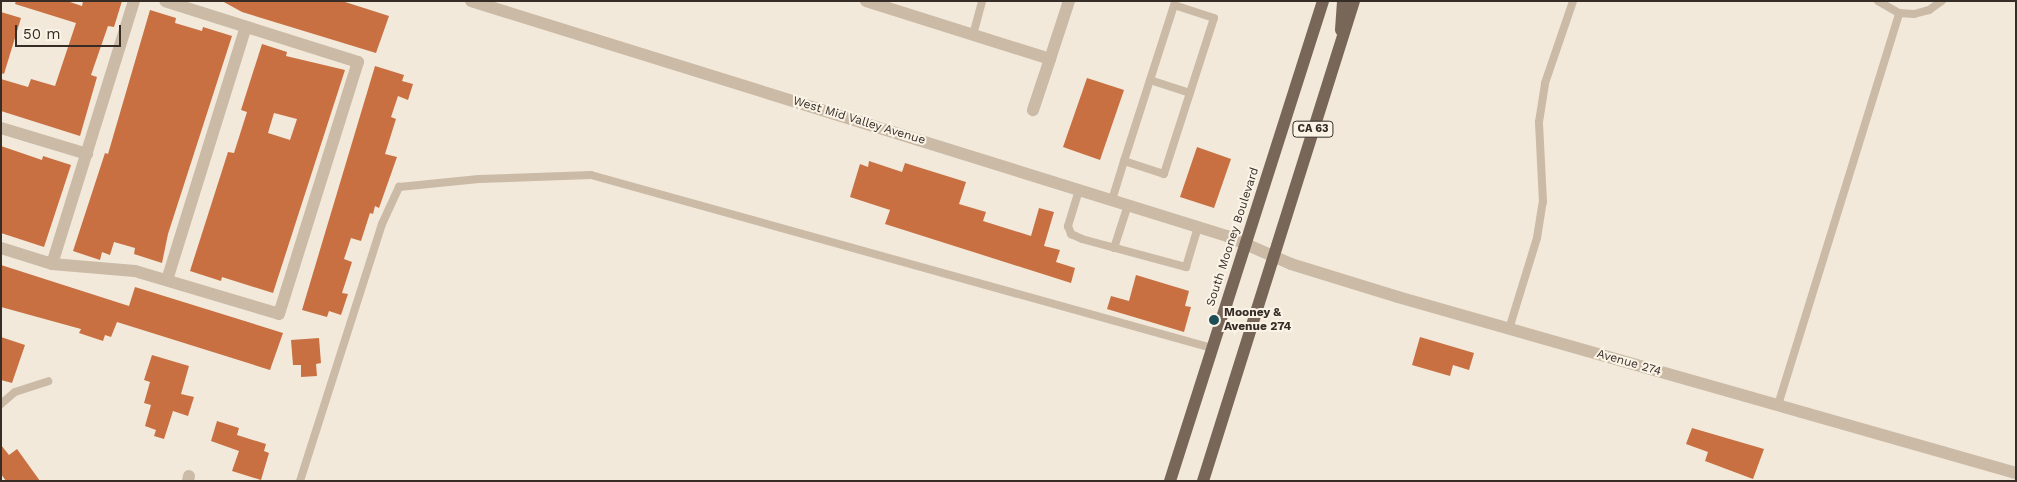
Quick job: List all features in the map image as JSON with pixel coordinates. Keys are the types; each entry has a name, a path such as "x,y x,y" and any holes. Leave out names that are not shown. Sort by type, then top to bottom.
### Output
{"main road":[{"name":"South Mooney Boulevard","path":"1170,481 1322,1"},
{"path":"1341,40 1343,1"},
{"name":"CA 63","path":"1203,481 1354,1"}],"street":[{"path":"52,264 134,1"},
{"path":"1,248 52,264 135,271 279,314 358,62 165,1"},
{"name":"West Mid Valley Avenue","path":"471,1 1128,204 1198,226 1246,244"},
{"path":"867,1 1050,59"},
{"path":"1033,110 1069,1"},
{"path":"167,280 246,27"},
{"path":"1,128 87,154"},
{"name":"Avenue 274","path":"1246,244 1273,256 1388,294 2016,473"}],"lane":[{"path":"973,34 982,1"},
{"path":"1509,329 1537,238 1543,202 1539,122 1545,83 1573,1"},
{"path":"1878,1 1899,13 1914,14 1942,1"},
{"path":"1112,200 1124,161 1174,5 1214,18 1164,174 1124,161"},
{"path":"1778,406 1899,13"},
{"path":"1150,80 1190,93"},
{"path":"300,481 382,224 399,187 480,179 591,174 1212,348"},
{"path":"1079,190 1068,230 1071,234 1114,248 1186,267 1198,226"},
{"path":"1114,248 1128,204"},
{"path":"1,404 15,392 48,381"}],"building":[{"path":"16,1 67,1 82,6 83,1 122,1 114,27 108,26 91,75 97,77 80,136 1,111 1,79 28,87 31,79 55,86 76,23 15,4"},
{"path":"222,1 342,1 389,16 376,53 242,12"},
{"path":"150,10 176,18 175,23 202,31 203,27 232,36 168,234 162,263 134,254 135,248 114,242 110,255 102,252 100,260 73,251 105,153 108,154"},
{"path":"1,12 21,18 4,74 1,73"},
{"path":"262,44 287,52 286,56 345,70 273,293 222,277 221,281 190,271 228,152 234,153 247,112 241,110","holes":["274,113 297,119 290,140 268,133"]},
{"path":"375,66 404,75 402,81 413,84 408,100 398,96 391,117 396,119 385,154 397,157 379,208 375,206 373,214 370,213 361,241 351,238 344,259 352,262 342,293 348,294 341,315 329,311 327,317 302,310"},
{"path":"1087,78 1124,90 1100,160 1063,147"},
{"path":"1,146 42,160 43,156 71,165 44,247 1,233"},
{"path":"1197,147 1231,159 1214,208 1180,197"},
{"path":"869,161 902,172 905,163 966,182 959,204 986,212 983,221 1031,236 1039,208 1054,212 1044,246 1060,250 1056,262 1075,268 1071,283 885,224 890,210 850,197 860,164 868,167"},
{"path":"1,265 129,306 135,287 283,333 270,370 117,322 111,337 105,335 103,341 79,333 81,329 1,307"},
{"path":"1136,275 1189,291 1185,306 1191,307 1184,332 1107,309 1111,296 1129,301"},
{"path":"1,337 25,345 12,383 1,380"},
{"path":"1420,337 1474,353 1469,370 1453,365 1450,376 1412,365"},
{"path":"319,338 321,363 316,364 317,376 301,377 301,365 293,365 291,340"},
{"path":"152,355 189,366 181,394 194,397 188,416 173,411 164,439 154,436 156,430 145,426 151,405 144,403 150,382 144,380"},
{"path":"217,421 239,428 237,435 266,444 264,451 269,453 261,480 232,471 239,451 211,441"},
{"path":"1692,428 1764,449 1753,479 1705,461 1708,452 1686,444"},
{"path":"1,445 9,455 17,449 40,481 6,481 1,474"}],"place":[{"name":"Mooney & Avenue 274","path":"1214,320"}]}
